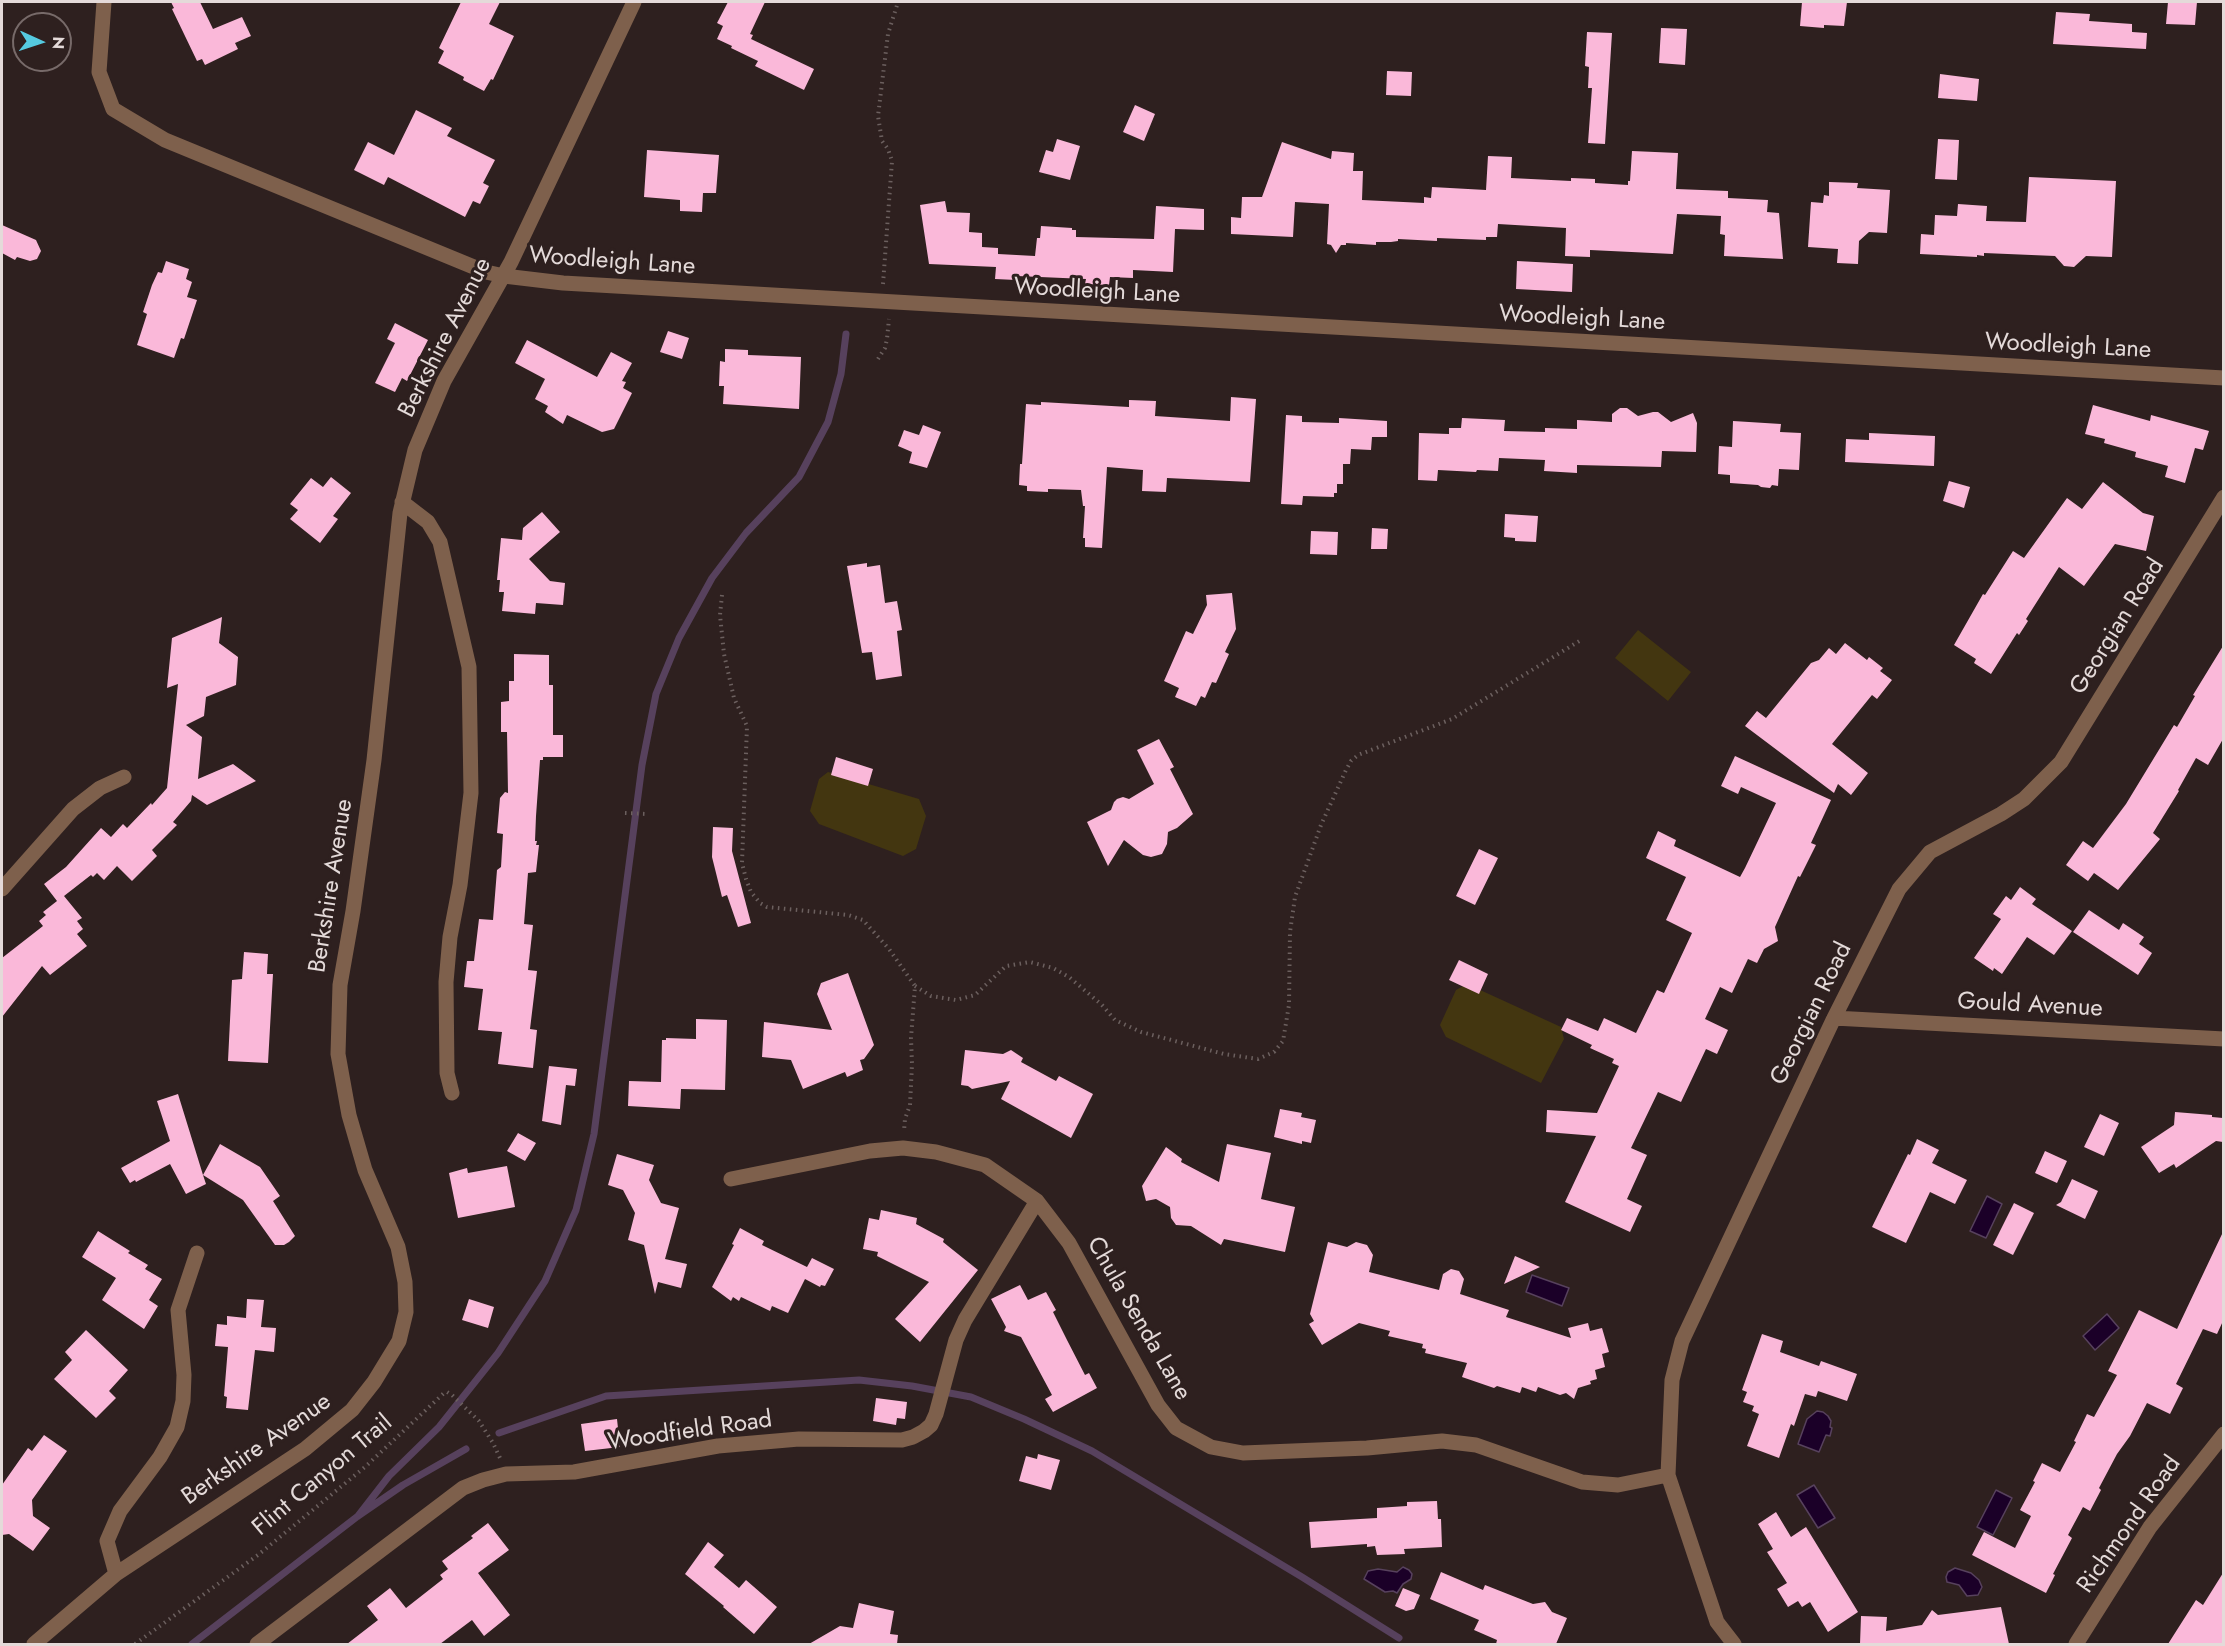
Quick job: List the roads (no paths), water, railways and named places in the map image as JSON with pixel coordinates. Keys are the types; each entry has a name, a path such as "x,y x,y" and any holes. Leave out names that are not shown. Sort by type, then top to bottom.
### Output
{"street":[{"name":"Woodleigh Lane","path":"104,2 99,72 113,109 165,140 486,272 504,276 575,284 2223,378"},
{"name":"Berkshire Avenue","path":"34,1644 116,1574 305,1449 352,1410 374,1382 399,1341 406,1312 405,1282 398,1247 365,1170 349,1115 338,1054 340,985 374,760 402,502 415,450 444,381 504,276 634,2"},
{"name":"Georgian Road","path":"1734,1644 1717,1622 1668,1475 1672,1380 1682,1341 1834,1018 1899,889 1930,852 2024,799 2061,762 2223,497"},
{"path":"402,502 428,522 440,542 469,667 471,794 460,885 450,937 446,982 447,1073 452,1093"},
{"path":"2,889 74,809 100,788 124,777"},
{"name":"Gould Avenue","path":"1834,1018 2223,1039"},
{"name":"Chula Senda Lane","path":"731,1179 870,1151 903,1148 936,1152 985,1166 1037,1201 1069,1243 1158,1405 1176,1428 1211,1447 1243,1454 1367,1448 1442,1441 1476,1446 1582,1482 1618,1485 1668,1475"},
{"name":"Woodfield Road","path":"257,1644 464,1488 483,1480 506,1474 574,1472 718,1446 799,1439 902,1440 913,1437 931,1425 939,1405 956,1340 965,1320 1037,1201"},
{"path":"116,1574 107,1540 120,1511 160,1457 177,1427 183,1401 184,1375 178,1310 197,1253"},
{"name":"Richmond Road","path":"2076,1644 2150,1527 2223,1434"}],"waterway":[{"path":"358,1516 389,1476 439,1427 498,1353 545,1281 576,1210 594,1134 642,765 656,694 679,638 712,578 746,533 799,477 828,422 841,374 846,334"},
{"path":"499,1433 606,1396 859,1380 912,1386 971,1397 1092,1451 1399,1638"},
{"path":"192,1644 358,1516 403,1485 466,1449"}]}
